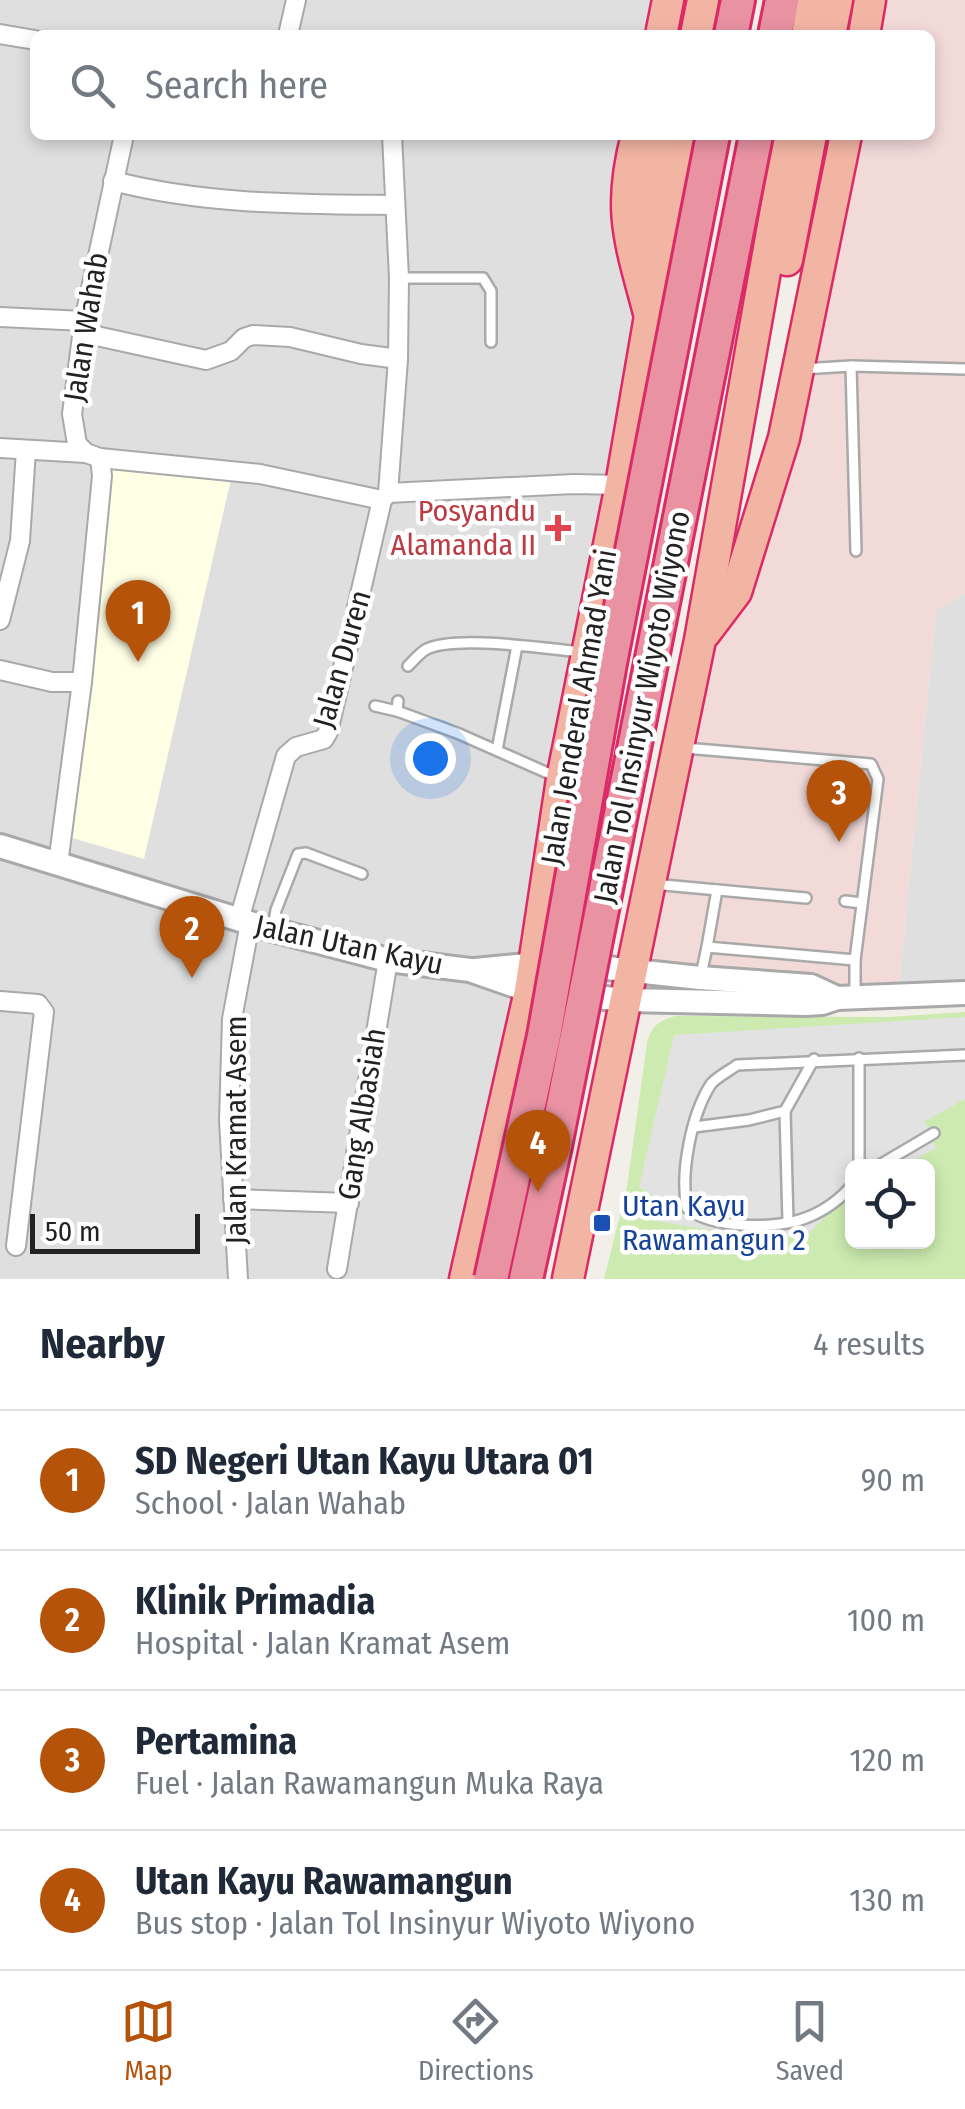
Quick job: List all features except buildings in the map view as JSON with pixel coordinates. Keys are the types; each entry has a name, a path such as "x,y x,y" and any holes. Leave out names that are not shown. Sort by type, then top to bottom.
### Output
{"highway":[{"path":"662,30 668,0"},
{"path":"697,30 703,0"},
{"path":"718,30 724,0"},
{"path":"733,30 738,0"},
{"path":"779,30 785,0"},
{"path":"808,30 813,0"},
{"path":"831,30 837,0"},
{"path":"865,30 870,0"},
{"path":"636,140 626,177 626,226 650,316"},
{"path":"657,286 650,211 662,140"},
{"name":"Jalan Jenderal Ahmad Yani","path":"464,1279 532,976 562,779 621,485 650,316 693,140"},
{"name":"Jalan Tol Insinyur Wiyoto Wiyono","path":"491,1279 544,1036 610,663 715,140"},
{"name":"Jalan Tol Insinyur Wiyoto Wiyono","path":"526,1279 758,140"},
{"path":"568,1279 700,640 788,140"},
{"path":"723,519 736,492 760,397 810,140"},
{"path":"700,640 736,592 784,438 845,140"}],"street":[{"path":"289,30 296,0"},
{"path":"0,34 30,39"},
{"name":"Jalan Wahab","path":"58,864 82,682 102,476 93,456 77,444 71,422 84,327 123,140"},
{"name":"Jalan Duren","path":"254,924 286,756 296,746 324,739 328,732 385,497 398,359 400,278 392,140"},
{"path":"113,182 155,192 250,204 395,205"},
{"path":"0,318 84,327 206,360 231,352 244,338 253,335 290,337 398,359"},
{"path":"0,448 260,474 385,497 574,484 621,485"},
{"path":"0,620 20,540 26,450"},
{"path":"0,670 52,682 82,682"},
{"name":"Jalan Utan Kayu","path":"0,846 254,924 388,960 532,976"},
{"name":"Jalan Kramat Asem","path":"238,1279 229,1120 232,1019 254,924"},
{"name":"Gang Albasiah","path":"338,1269 388,960"},
{"path":"532,976 566,964 602,968 630,986 806,1004 965,992"},
{"path":"532,976 560,995 596,998 630,986 700,978 811,986 846,998"},
{"path":"0,1000 38,1004 44,1012 16,1246"},
{"path":"234,1199 349,1203"}],"lane":[{"path":"741,30 747,0"},
{"path":"499,1279 566,964 715,140"},
{"path":"537,1279 602,968 758,140"},
{"path":"400,278 483,278 491,292 491,342"},
{"path":"799,370 851,366 965,369"},
{"path":"851,366 856,551"},
{"path":"408,666 425,650 445,644 586,652"},
{"path":"498,750 517,646"},
{"path":"375,706 398,706 562,779"},
{"path":"677,748 872,764 878,779 846,998"},
{"path":"254,924 276,910 298,854 306,853 362,874"},
{"path":"650,884 806,898"},
{"path":"700,978 717,890"},
{"path":"845,902 862,903"},
{"path":"706,946 854,960"},
{"path":"845,1195 808,1218 788,1222 739,1226 698,1217 688,1208 684,1170 694,1126 712,1082 737,1066 965,1055"},
{"path":"859,1058 860,1159"},
{"path":"788,1222 785,1111 814,1060"},
{"path":"694,1126 750,1120 785,1111"},
{"path":"890,1159 934,1133"}],"shaded area":[{"path":"0,0 669,0 662,30 30,30 30,140 637,140 650,316 465,1279 0,1279"},
{"path":"870,0 965,0 965,594 936,610 898,996 627,1000 700,640 736,592 844,140 935,140 935,30 865,30"},
{"path":"112,464 231,479 144,859 69,837 105,487"},
{"path":"965,594 965,992 898,996 936,610"},
{"path":"965,1017 965,1099 925,1121 936,1148 916,1159 845,1159 845,1200 809,1233 774,1240 650,1220 654,1196 639,1187 674,1035"}],"green space":[{"path":"965,1012 965,1279 604,1279 627,1187 647,1043 656,1025 675,1016 888,1017"}],"place":[{"name":"Posyandu Alamanda II","path":"558,528"},
{"name":"SD Negeri Utan Kayu Utara 01","path":"138,662"},
{"name":"Pertamina","path":"839,842"},
{"name":"Klinik Primadia","path":"192,978"},
{"name":"Utan Kayu Rawamangun","path":"538,1192"},
{"name":"Utan Kayu Rawamangun 2","path":"602,1223"}]}
